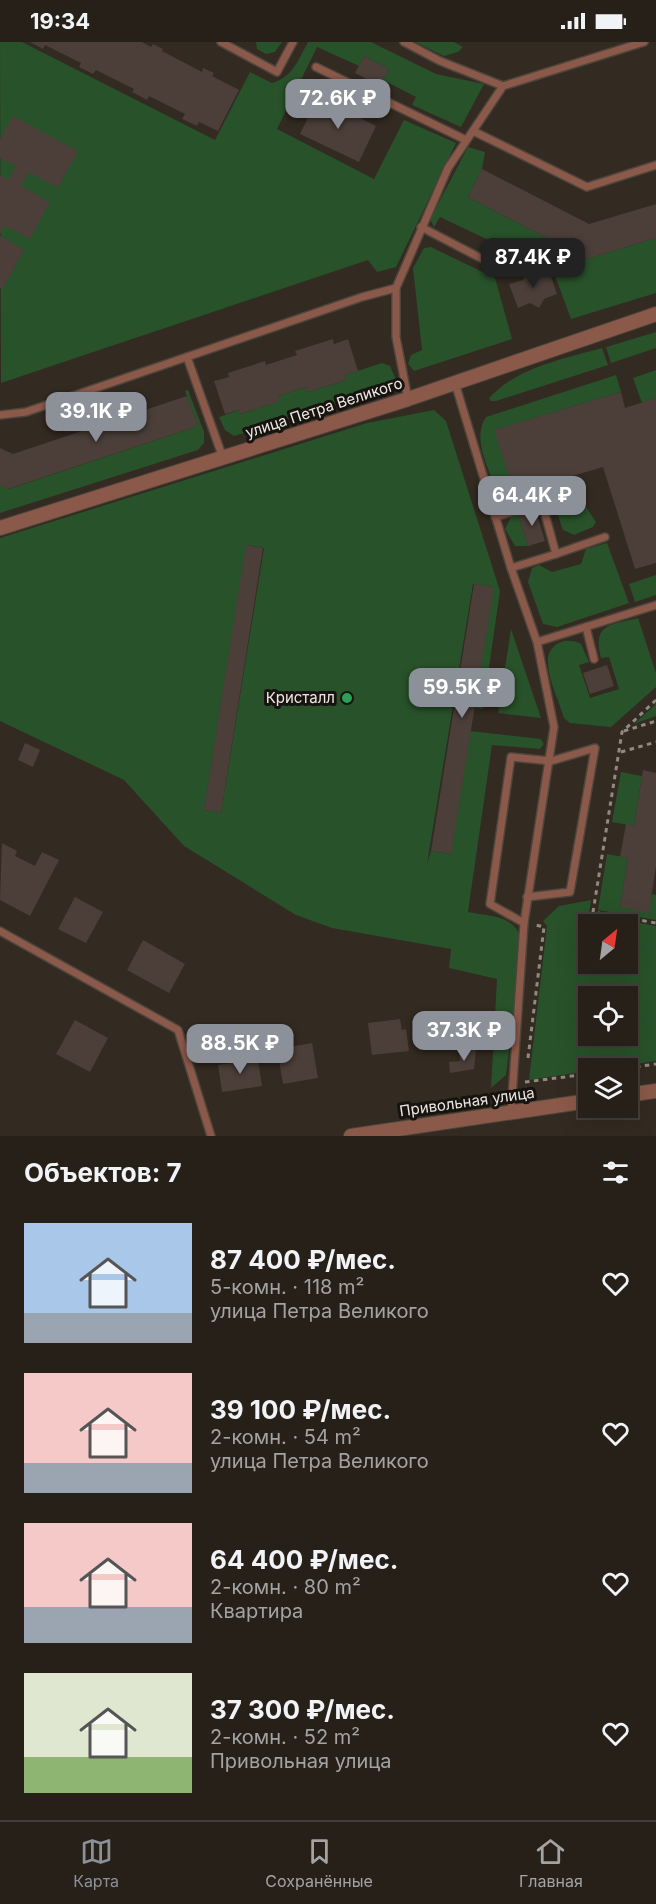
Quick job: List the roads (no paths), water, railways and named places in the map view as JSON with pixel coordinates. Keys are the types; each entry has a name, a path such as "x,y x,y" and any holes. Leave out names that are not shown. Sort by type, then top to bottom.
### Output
{"street":[{"name":"улица Петра Великого","path":"0,528 408,399 656,314"},
{"path":"638,1093 656,1091"},
{"name":"Привольная улица","path":"351,1136 578,1102"}],"lane":[{"path":"221,42 278,72 293,42"},
{"path":"404,42 440,61 503,86 644,42"},
{"path":"316,67 466,140"},
{"path":"408,399 396,336 396,288 448,168 503,86"},
{"path":"473,131 587,187 656,165"},
{"path":"421,227 496,266"},
{"path":"0,415 26,412 362,297 396,288"},
{"path":"187,357 223,458"},
{"path":"455,383 468,419 511,568 537,642 554,727 551,761 524,923 511,1112"},
{"path":"495,517 542,503 556,554"},
{"path":"511,568 605,537"},
{"path":"537,642 656,605"},
{"path":"586,627 594,659"},
{"path":"524,923 490,904 511,757 551,761 595,748 570,892 527,897"},
{"path":"0,932 178,1030 210,1136"}],"place":[{"name":"Кристалл","path":"347,698"}]}
